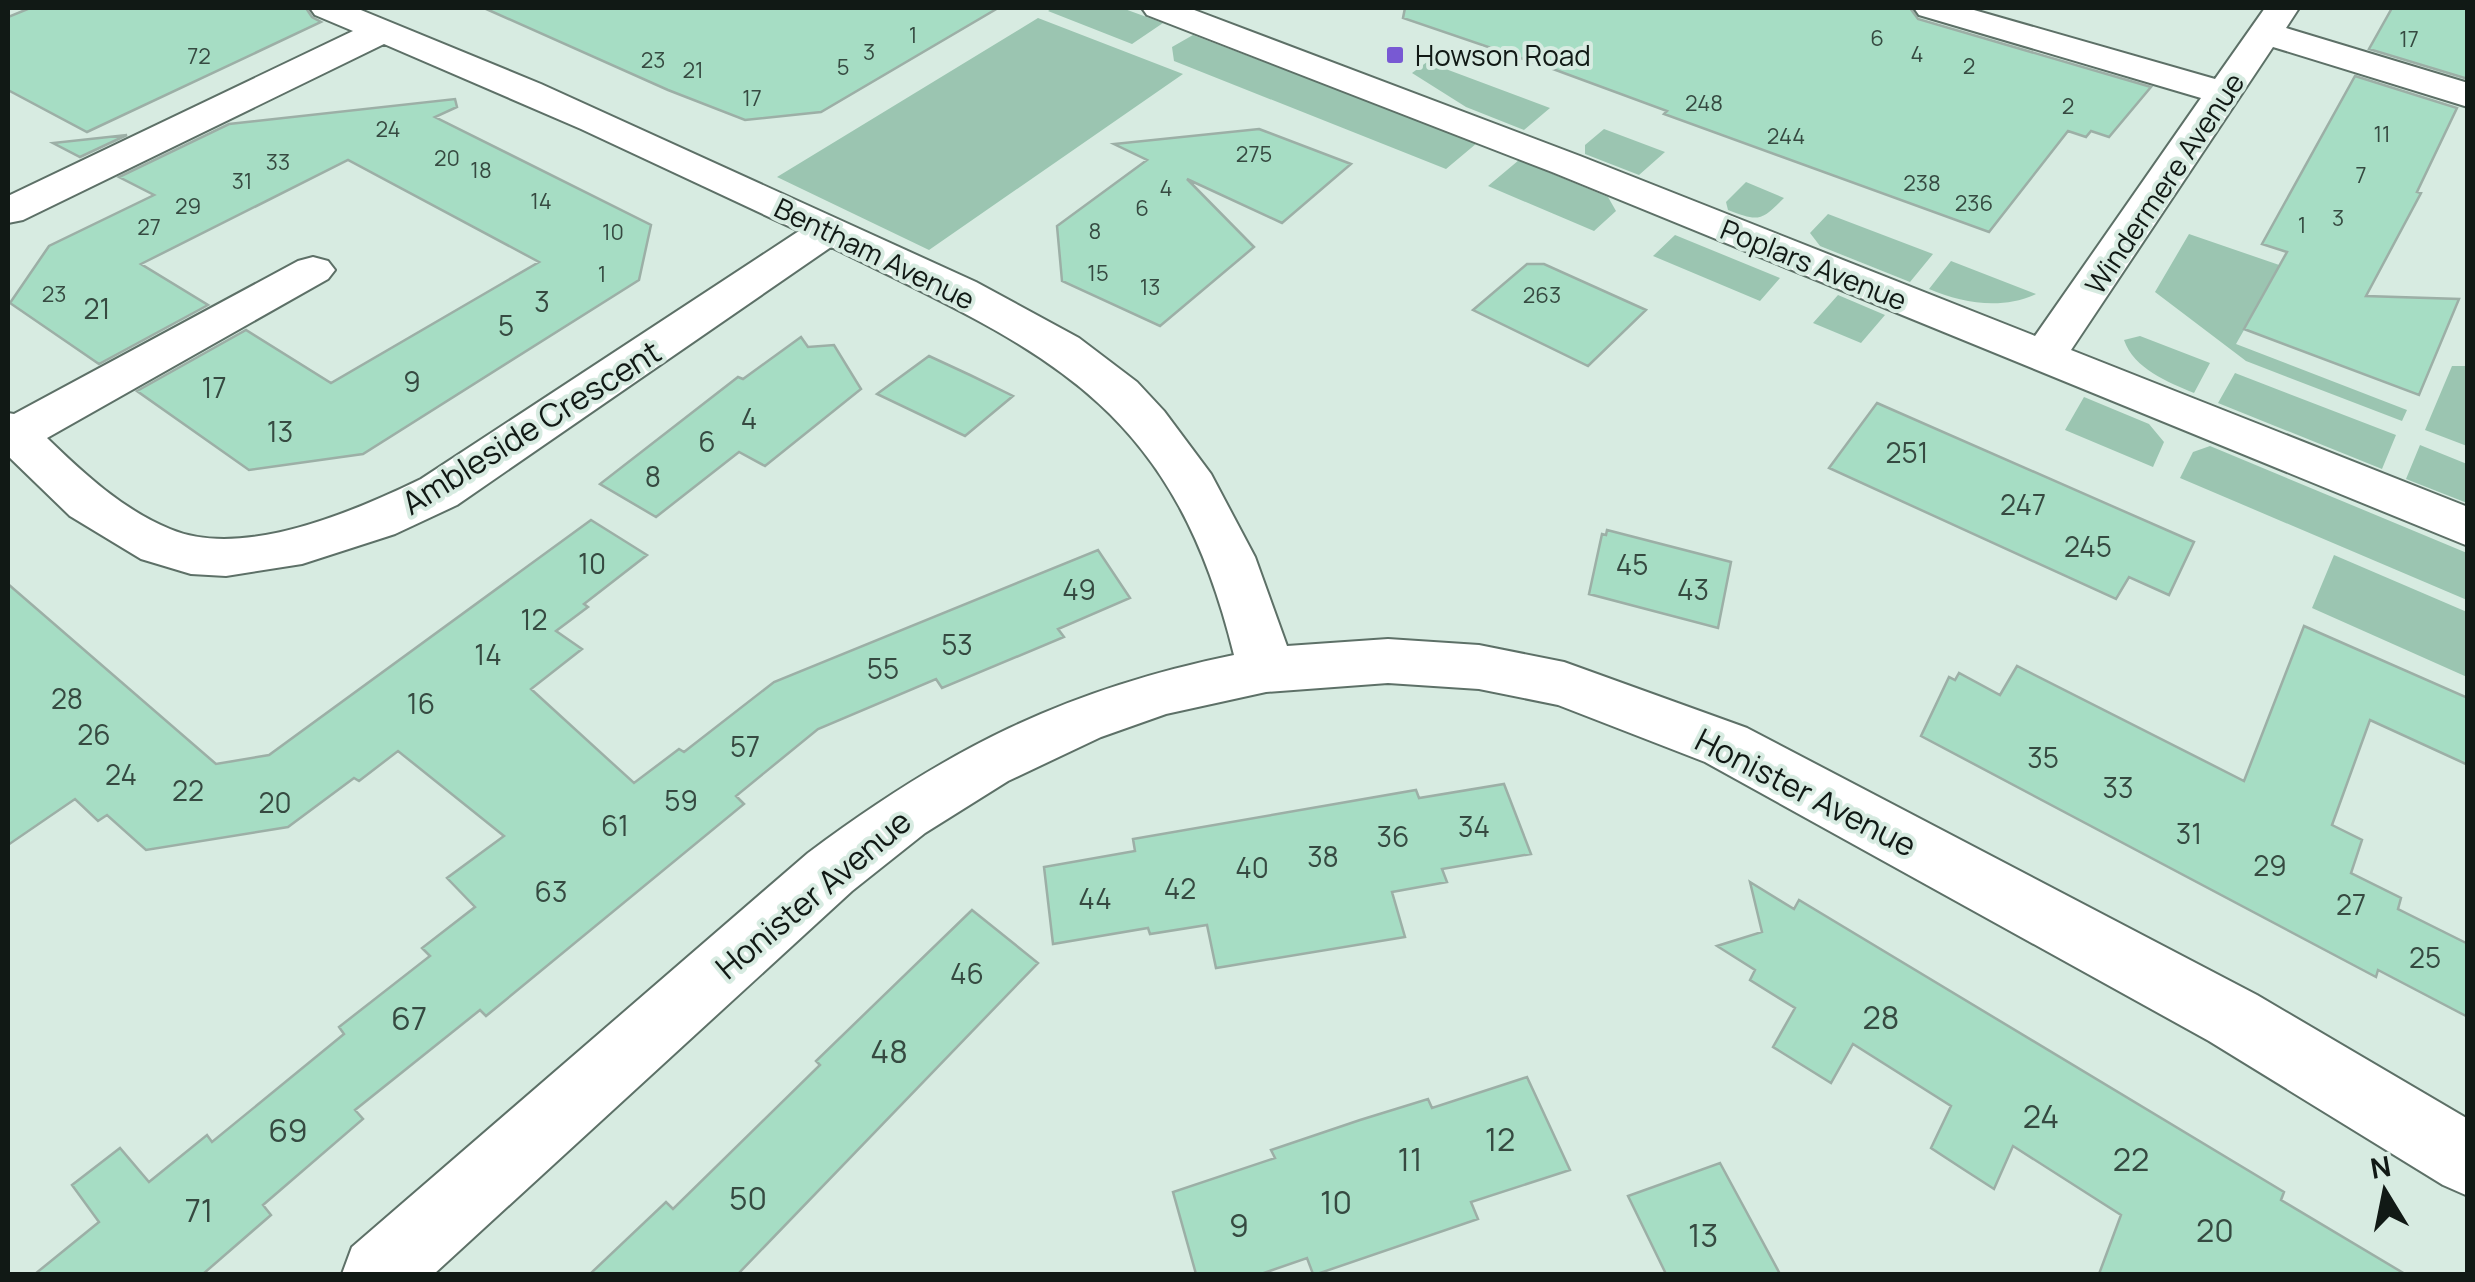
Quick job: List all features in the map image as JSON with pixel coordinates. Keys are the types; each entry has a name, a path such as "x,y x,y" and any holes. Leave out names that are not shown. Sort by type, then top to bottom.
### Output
{"street":[{"name":"Bentham Avenue","path":"327,8 829,230 1027,328 1118,392 1157,435 1192,484 1224,543 1242,585 1266,670"},
{"name":"Poplars Avenue","path":"1158,8 1531,150 2468,528"},
{"path":"1930,8 2226,94"},
{"path":"2274,21 2368,62 2468,96"},
{"name":"Windermere Avenue","path":"2044,356 2274,21"},
{"path":"8,211 384,30"},
{"name":"Ambleside Crescent","path":"11,432 72,491 159,546 193,554 238,555 326,539 381,520 440,492 829,230"},
{"path":"11,432 312,270"},
{"name":"Honister Avenue","path":"379,1274 830,872 904,815 987,764 1081,720 1164,692 1266,670 1388,661 1479,667 1564,684 1726,746 2233,1018 2468,1160"}],"green space":[{"path":"1122,8 1163,23 1132,44 1048,11"},
{"path":"1038,18 1183,74 929,250 777,177"},
{"path":"1193,35 1477,143 1446,169 1174,61 1172,47"},
{"path":"1427,62 1550,108 1524,130 1466,107 1412,73"},
{"path":"1604,129 1665,152 1639,175 1585,154 1585,145"},
{"path":"1519,160 1608,197 1616,211 1594,231 1488,186"},
{"path":"1746,182 1784,198 1759,217 1728,210 1726,202"},
{"path":"1828,214 1933,254 1910,282 1820,246 1810,233"},
{"path":"2189,234 2384,301 2264,295 2236,344 2407,410 2402,421 2246,361 2155,292"},
{"path":"1675,235 1780,278 1760,301 1653,256"},
{"path":"1951,261 2036,294 2010,302 1982,303 1929,289"},
{"path":"1838,295 1885,315 1861,343 1813,323"},
{"path":"2140,336 2210,363 2194,393 2153,373 2136,359 2124,340"},
{"path":"2452,366 2467,366 2467,446 2425,430"},
{"path":"2235,373 2396,435 2382,469 2218,403"},
{"path":"2084,397 2149,424 2164,442 2153,467 2065,430"},
{"path":"2420,445 2467,464 2467,503 2406,479"},
{"path":"2210,446 2467,553 2467,600 2180,478 2193,452"},
{"path":"2334,555 2467,612 2467,677 2312,608"}],"building":[{"path":"30,8 306,8 321,22 87,132 8,90 8,17"},
{"path":"484,8 998,8 821,112 745,120"},
{"path":"1405,8 1910,8 1918,19 2151,87 2109,137 2091,131 2086,137 2068,131 1989,232 1664,114 1667,111 1553,69 1403,18"},
{"path":"2392,8 2468,8 2468,79 2369,49"},
{"path":"2355,76 2457,108 2417,192 2421,193 2366,296 2459,299 2419,395 2244,329 2287,252 2262,244"},
{"path":"455,99 457,107 435,117 651,225 639,280 363,454 249,470 137,391 246,330 331,383 539,262 348,160 141,264 208,305 99,364 10,303 49,246 154,195 119,177 229,124"},
{"path":"1259,129 1351,164 1282,223 1187,179 1254,247 1160,326 1062,281 1057,226 1147,160 1114,144"},
{"path":"127,135 80,157 53,143"},
{"path":"1527,264 1544,264 1646,310 1588,366 1473,310"},
{"path":"801,337 808,347 834,345 861,389 765,466 739,452 656,517 600,484 738,377 743,379"},
{"path":"929,356 1013,396 965,436 877,394"},
{"path":"1877,403 2194,542 2169,595 2129,577 2116,599 1829,468"},
{"path":"591,520 647,555 556,631 582,649 531,689 634,783 679,749 684,752 774,682 1098,550 1130,598 1058,629 1064,637 942,688 936,679 818,729 736,796 744,804 486,1016 480,1010 355,1110 363,1119 263,1205 271,1215 203,1274 35,1274 99,1222 72,1185 120,1148 149,1182 207,1135 212,1142 344,1034 339,1027 430,956 422,948 475,907 447,878 504,836 398,751 288,827 146,850 107,815 98,821 75,799 8,845 8,584 216,764 269,755"},
{"path":"1607,530 1731,562 1718,628 1589,594 1602,534 1606,535"},
{"path":"2304,626 2468,698 2468,765 2370,720 2332,825 2362,840 2351,873 2401,898 2398,909 2468,944 2468,1017 2378,970 2376,977 1921,736 1949,677 1955,680 1959,673 2000,695 2017,666 2244,781"},
{"path":"1504,784 1531,854 1442,869 1447,882 1392,892 1405,937 1216,968 1207,925 1150,934 1148,928 1053,944 1044,867 1135,851 1133,839 1416,790 1419,798"},
{"path":"1750,882 1794,909 1799,900 2284,1192 2281,1200 2405,1274 2099,1274 2121,1215 2013,1146 1994,1189 1931,1148 1951,1106 1853,1044 1831,1083 1773,1047 1795,1008 1750,980 1755,970 1717,946 1762,932"},
{"path":"972,910 1038,963 738,1274 590,1274 666,1202 673,1209 820,1065 816,1061"},
{"path":"1527,1077 1570,1170 1471,1202 1478,1219 1317,1274 1313,1274 1307,1258 1261,1274 1196,1274 1173,1192 1275,1158 1271,1150 1360,1120 1428,1099 1432,1108"},
{"path":"1720,1163 1780,1274 1666,1274 1628,1196"}],"place":[{"name":"Howson Road","path":"1395,55"}]}
